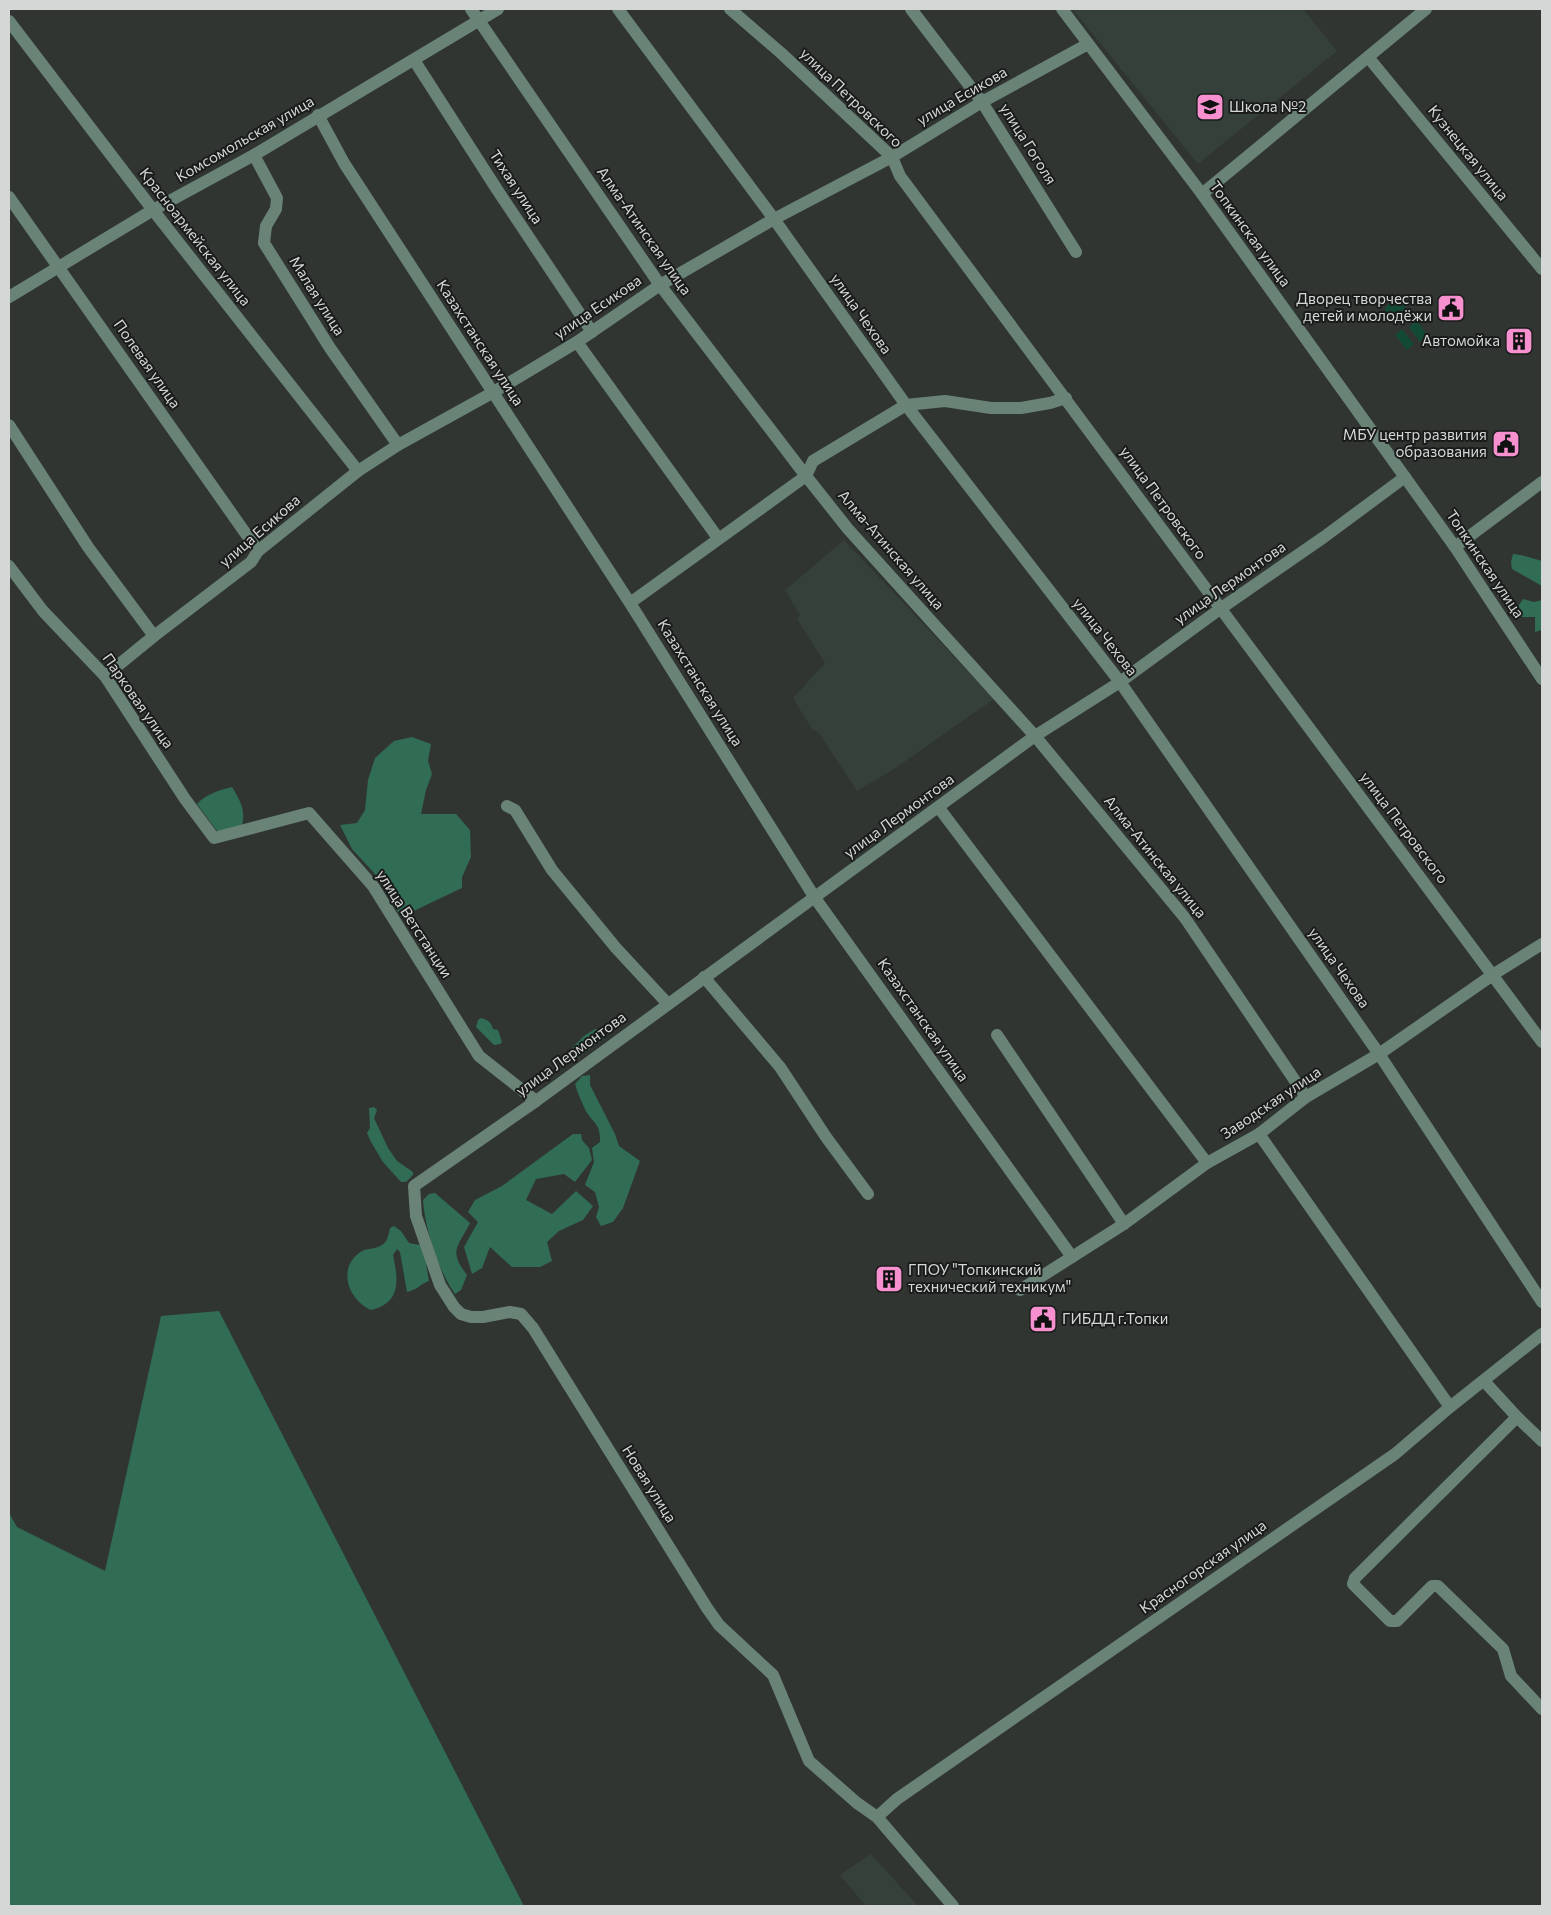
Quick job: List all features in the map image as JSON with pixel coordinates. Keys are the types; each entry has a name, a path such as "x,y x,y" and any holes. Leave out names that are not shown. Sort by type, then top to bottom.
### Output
{"street":[{"name":"Алма-Атинская улица","path":"471,9 660,285 806,476 848,529 1035,736 1185,918 1306,1097"},
{"name":"Комсомольская улица","path":"9,297 153,210 254,155 498,9"},
{"name":"улица Чехова","path":"618,9 774,219 906,405 1120,682 1379,1054 1542,1302"},
{"name":"улица Петровского","path":"730,9 781,53 892,157 900,176 1066,398 1220,609 1494,974 1542,1042"},
{"name":"улица Гоголя","path":"911,9 982,102 1076,252"},
{"name":"Топкинская улица","path":"1064,9 1088,44 1202,194 1455,546 1542,679"},
{"path":"1202,194 1426,9"},
{"name":"Красноармейская улица","path":"9,21 153,210 358,472"},
{"name":"улица Есикова","path":"104,676 251,562 258,551 358,472 398,445 577,342 660,285 774,219 892,157 982,102 1088,44"},
{"name":"Кузнецкая улица","path":"1368,57 1542,269"},
{"name":"Тихая улица","path":"414,60 592,332"},
{"name":"Казахстанская улица","path":"318,115 344,163 630,603 815,898 1072,1258"},
{"name":"Малая улица","path":"254,155 277,198 276,209 266,226 264,244 330,348 398,445"},
{"name":"Полевая улица","path":"9,197 258,551"},
{"path":"577,342 718,538"},
{"path":"630,603 806,476 813,461 906,405 946,401 991,408 1021,408 1050,404 1066,398"},
{"path":"9,425 88,547 154,636"},
{"name":"улица Лермонтова","path":"414,1186 815,898 1035,736 1120,682 1405,477"},
{"path":"1455,546 1542,482"},
{"name":"Парковая улица","path":"9,566 42,611 104,676 185,798 214,838"},
{"path":"507,806 515,810 552,870 616,948 668,1004"},
{"path":"939,808 1207,1163"},
{"name":"улица Ветстанции","path":"214,838 309,813 373,886 479,1056 536,1100"},
{"name":"Заводская улица","path":"1020,1290 1124,1224 1207,1163 1259,1134 1306,1097 1379,1054 1494,974 1542,944"},
{"path":"704,977 780,1067 826,1137 868,1194"},
{"path":"997,1035 1124,1224"},
{"path":"1259,1134 1450,1407"},
{"name":"Новая улица","path":"414,1186 416,1216 440,1285 454,1307 461,1314 471,1317 510,1312 521,1314 533,1328 707,1608 719,1625 773,1675 809,1761 850,1797 877,1817"},
{"name":"Красногорская улица","path":"877,1817 897,1799 1395,1454 1450,1407 1542,1334"},
{"path":"1484,1380 1517,1417 1542,1441"},
{"path":"1517,1417 1355,1578 1353,1584 1390,1621 1397,1621 1432,1586 1438,1586 1503,1649 1510,1676 1542,1709"},
{"path":"877,1817 953,1906"}],"shaded area":[{"name":"Школа №2","path":"1077,9 1303,9 1337,51 1198,164 1074,11"},
{"path":"844,540 994,699 894,769 857,791 819,733 812,729 793,698 825,663 797,619 800,615 785,590"},
{"path":"871,1854 918,1906 866,1906 840,1875"}],"green space":[{"path":"1396,301 1404,304 1407,312 1404,320 1396,323 1388,320 1385,312 1388,304"},
{"path":"1417,321 1428,336 1420,342 1409,327"},
{"path":"1402,329 1414,344 1407,350 1395,335"},
{"path":"1513,554 1542,561 1542,586 1512,569"},
{"path":"1523,599 1534,602 1542,600 1542,630 1535,632 1535,617 1518,617 1517,608"},
{"path":"412,737 431,744 428,761 432,774 426,790 421,814 456,814 470,830 471,857 462,877 462,888 401,917 375,874 352,849 340,825 357,823 365,810 368,780 375,758 394,741"},
{"path":"232,787 242,806 242,826 228,832 217,831 197,804 209,795"},
{"path":"481,1018 489,1022 493,1029 498,1030 502,1042 500,1044 494,1045 476,1027 478,1020"},
{"path":"595,1029 604,1031 606,1037 576,1059 571,1058 568,1052 584,1036"},
{"path":"590,1075 590,1085 615,1134 619,1146 640,1161 623,1208 613,1222 601,1226 596,1217 599,1207 595,1192 585,1185 594,1162 592,1148 600,1142 600,1135 597,1126 586,1112 575,1084 582,1076"},
{"path":"374,1107 377,1110 374,1118 388,1148 397,1161 413,1172 413,1175 406,1182 401,1182 383,1162 367,1133 370,1128 369,1108"},
{"path":"573,1134 581,1134 582,1140 589,1148 592,1160 575,1182 564,1174 536,1179 526,1200 552,1214 576,1191 593,1206 583,1220 559,1231 547,1242 552,1261 540,1267 512,1267 490,1247 482,1268 472,1274 464,1247 478,1222 468,1212 475,1200 502,1186"},
{"path":"435,1193 470,1223 459,1243 456,1254 461,1267 467,1275 461,1290 455,1294 443,1273 433,1249 426,1224 423,1200 429,1194"},
{"path":"394,1226 401,1231 409,1243 420,1245 425,1258 429,1281 407,1292 400,1252 397,1249 393,1255 396,1289 388,1302 381,1307 371,1310 363,1305 352,1292 348,1284 348,1268 352,1260 362,1251 384,1244 388,1238 390,1228"},
{"path":"219,1311 524,1906 9,1906 9,1513 17,1527 105,1571 161,1316"}],"place":[{"name":"Школа №2","path":"1210,107"},
{"name":"Дворец творчества детей и молодёжи","path":"1451,308"},
{"name":"Автомойка","path":"1519,341"},
{"name":"МБУ центр развития образования","path":"1506,444"},
{"name":"ГПОУ \"Топкинский технический техникум\"","path":"889,1279"},
{"name":"ГИБДД г.Топки","path":"1043,1319"}]}
